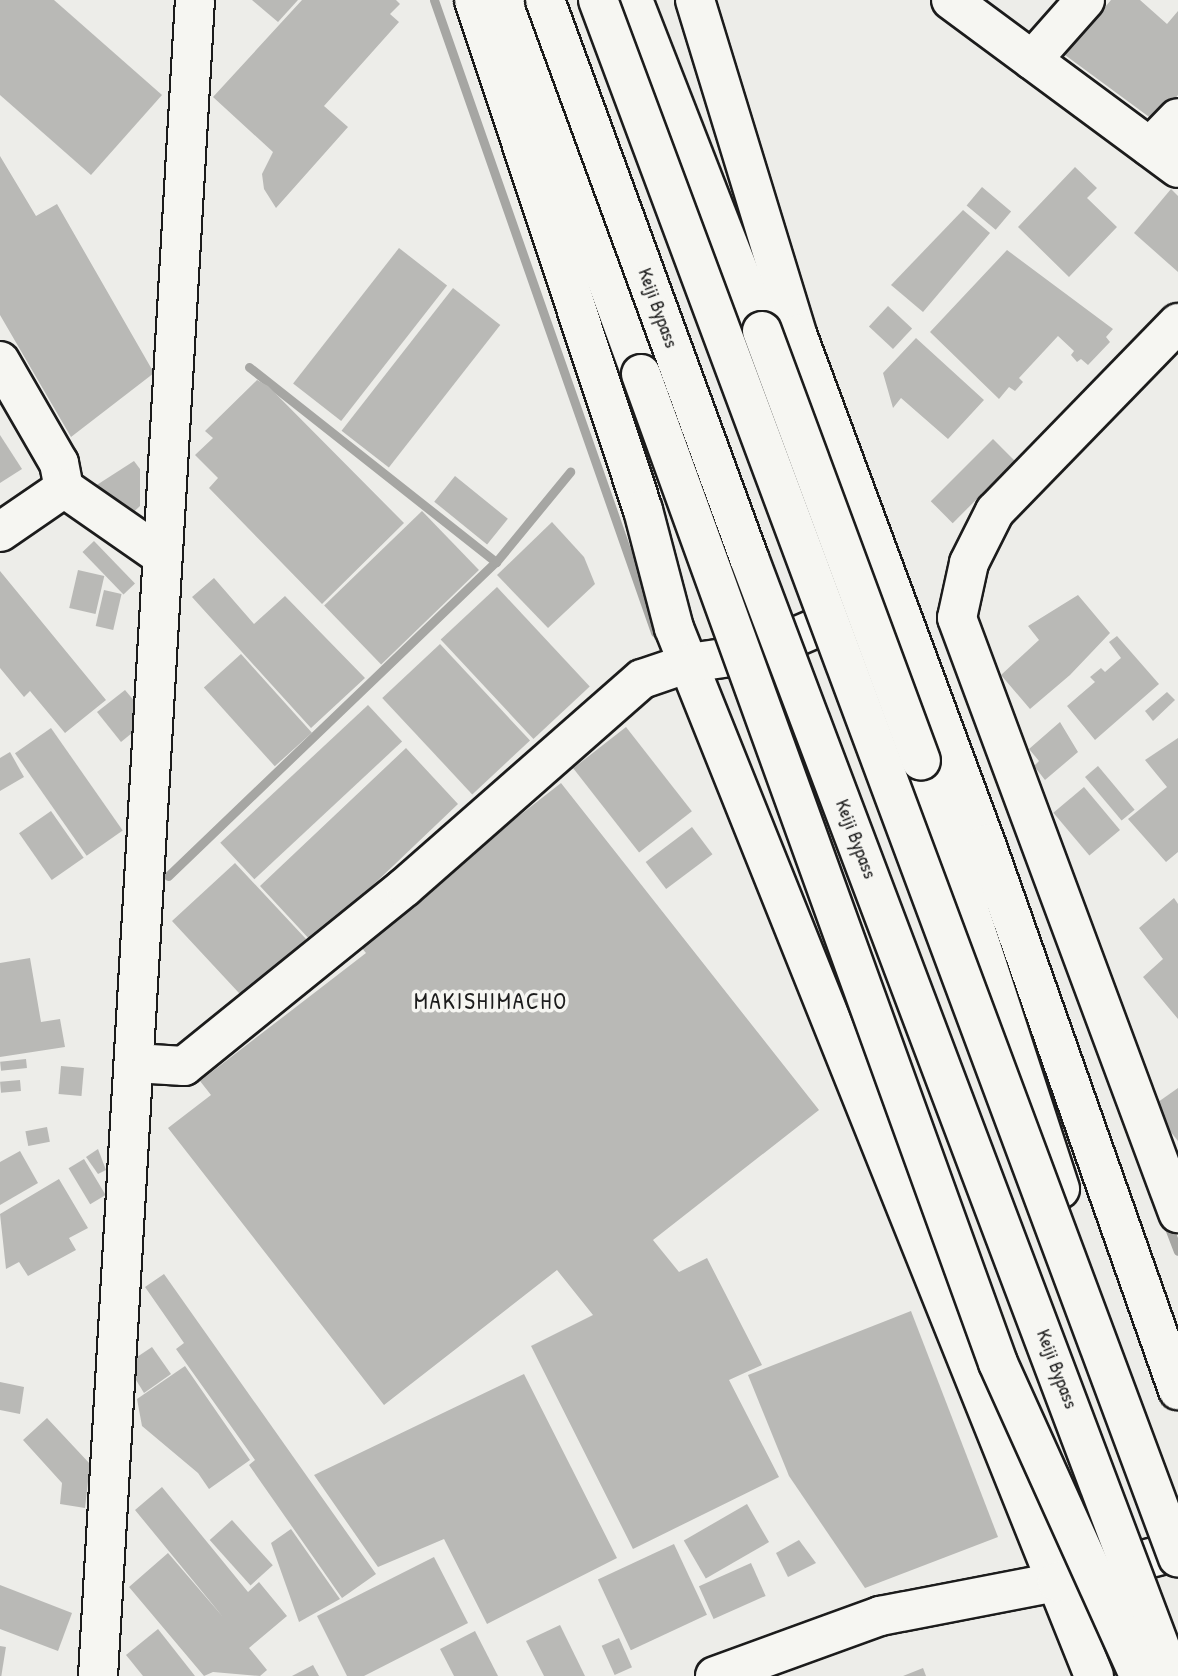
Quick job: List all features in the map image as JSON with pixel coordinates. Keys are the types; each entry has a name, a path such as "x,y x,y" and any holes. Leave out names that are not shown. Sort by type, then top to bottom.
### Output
{"main road":[{"path":"97,1676 195,0"},
{"path":"474,0 643,510 674,628 1094,1676"},
{"path":"504,0 998,1363 1139,1676"},
{"name":"Keiji Bypass","path":"545,0 749,558 1171,1676"},
{"path":"598,0 1178,1558"},
{"path":"634,0 762,331 921,761 1038,1125 1162,1480 1178,1545"},
{"path":"654,0 678,115"},
{"path":"695,0 797,334 894,595 1178,1390"},
{"path":"951,0 1164,157 1178,118"},
{"path":"1032,60 1085,0"},
{"path":"1178,323 995,511 969,562 957,618 1178,1213"},
{"path":"0,361 59,463 64,488 162,556"},
{"path":"0,532 64,488"},
{"path":"134,1063 184,1066 405,887 642,679 689,663 758,653 894,595"},
{"path":"715,1676 880,1616 1057,1583 1178,1551"}],"building":[{"path":"0,0 54,0 162,95 91,175 0,95"},
{"path":"252,0 298,0 278,22"},
{"path":"302,0 396,0 400,4 390,14 399,22 324,106 348,127 276,208 264,189 262,174 273,152 213,97"},
{"path":"1111,0 1140,0 1167,24 1178,11 1178,95 1156,122 1065,55"},
{"path":"0,156 36,216 57,204 154,373 71,437 0,315"},
{"path":"1075,167 1097,188 1087,198 1117,227 1069,277 1018,227"},
{"path":"982,187 1011,211 996,230 967,205"},
{"path":"1171,189 1178,196 1178,272 1134,233"},
{"path":"963,210 990,233 923,312 891,285"},
{"path":"399,248 447,286 341,421 293,384"},
{"path":"1007,250 1113,329 1106,337 1110,342 1088,365 1081,359 1077,362 1071,355 1074,351 1058,336 1019,378 1023,382 1015,391 1009,387 999,399 930,332"},
{"path":"453,288 500,325 389,468 342,431"},
{"path":"888,306 912,329 893,349 869,326"},
{"path":"916,338 984,400 948,439 901,398 893,408 883,373"},
{"path":"257,380 268,386 404,523 322,604 209,488 218,478 195,455 213,438 205,431"},
{"path":"0,435 22,469 0,483"},
{"path":"993,439 1015,461 953,523 931,501"},
{"path":"134,461 140,469 140,506 127,518 89,490"},
{"path":"455,476 508,519 487,544 434,502"},
{"path":"422,511 479,570 381,664 324,605"},
{"path":"552,522 584,557 595,584 548,628 497,575"},
{"path":"94,541 135,583 123,595 82,552"},
{"path":"78,570 104,576 96,614 69,608"},
{"path":"0,571 106,700 65,733 30,691 24,697 0,668"},
{"path":"214,578 254,624 285,596 365,678 311,728 192,597"},
{"path":"497,587 590,686 533,739 441,640"},
{"path":"104,590 122,594 113,630 96,626"},
{"path":"1078,595 1110,633 1070,675 1030,709 1001,675 1039,640 1028,626"},
{"path":"1117,636 1159,684 1095,740 1067,706 1095,682 1090,677 1101,668 1105,672 1121,658 1109,642"},
{"path":"440,644 530,741 472,794 382,698"},
{"path":"241,654 312,733 275,766 204,687"},
{"path":"125,690 136,703 132,733 121,742 97,712"},
{"path":"1167,692 1175,700 1153,721 1145,711"},
{"path":"368,705 402,742 254,879 220,843"},
{"path":"1060,722 1078,752 1045,780 1034,766 1039,761 1029,749"},
{"path":"626,727 692,811 639,853 573,768"},
{"path":"51,728 123,830 87,856 15,753"},
{"path":"1178,738 1178,852 1166,862 1128,819 1167,787 1145,760"},
{"path":"406,748 458,804 372,886 394,914 561,783 819,1110 653,1240 679,1272 707,1258 762,1365 729,1380 779,1477 633,1549 531,1346 593,1315 557,1270 384,1405 168,1128 211,1095 200,1081 366,953 337,918 312,942 260,886"},
{"path":"10,752 24,777 0,791 0,758"},
{"path":"1098,766 1135,810 1122,821 1085,777"},
{"path":"1084,787 1120,830 1089,856 1053,813"},
{"path":"51,811 84,858 52,880 19,833"},
{"path":"692,827 712,854 666,889 646,862"},
{"path":"235,863 306,939 295,950 303,959 252,1007 172,921"},
{"path":"1174,898 1178,904 1178,1019 1143,977 1163,959 1139,928"},
{"path":"30,958 41,1022 60,1019 65,1047 0,1057 0,963"},
{"path":"26,1059 27,1068 1,1071 0,1062"},
{"path":"61,1066 84,1068 81,1096 59,1094"},
{"path":"20,1080 21,1091 1,1093 0,1082"},
{"path":"1178,1088 1178,1141 1151,1107"},
{"path":"47,1127 50,1142 28,1146 25,1131"},
{"path":"98,1149 106,1170 98,1174 86,1157"},
{"path":"20,1151 38,1183 0,1205 0,1162"},
{"path":"84,1159 106,1195 90,1204 69,1168"},
{"path":"59,1179 88,1228 69,1238 76,1250 28,1276 19,1262 6,1269 0,1214"},
{"path":"164,1274 376,1574 342,1598 249,1465 255,1460 176,1349 184,1343 145,1287"},
{"path":"911,1311 998,1537 865,1588 789,1476 748,1375"},
{"path":"152,1347 171,1374 144,1393 136,1380 137,1357"},
{"path":"185,1366 250,1460 209,1489 198,1473 142,1426 137,1399"},
{"path":"524,1374 617,1558 487,1624 444,1539 378,1567 314,1475"},
{"path":"0,1382 24,1387 20,1414 0,1410"},
{"path":"47,1418 90,1464 85,1508 60,1504 62,1483 23,1440"},
{"path":"162,1487 248,1592 259,1582 287,1616 249,1648 267,1670 260,1676 213,1672 204,1676 129,1587 168,1553 223,1617 135,1510"},
{"path":"747,1504 769,1542 706,1579 684,1541"},
{"path":"232,1520 273,1565 251,1585 210,1540"},
{"path":"291,1529 340,1599 299,1622 271,1543"},
{"path":"799,1540 816,1563 788,1577 776,1553"},
{"path":"674,1544 707,1615 631,1650 598,1579"},
{"path":"434,1557 468,1623 364,1676 347,1676 317,1616"},
{"path":"751,1563 766,1596 714,1619 699,1586"},
{"path":"0,1585 72,1613 58,1651 0,1629"},
{"path":"560,1625 585,1676 544,1676 526,1641"},
{"path":"158,1629 195,1676 143,1676 126,1655"},
{"path":"475,1631 498,1676 454,1676 440,1649"},
{"path":"619,1638 632,1667 615,1675 602,1646"},
{"path":"0,1646 6,1647 1,1676 0,1676"},
{"path":"313,1665 319,1676 292,1676"},
{"path":"923,1668 926,1676 903,1676"}],"waterway":[{"path":"434,0 655,632"},
{"path":"249,367 496,562"},
{"path":"168,876 496,562 570,472"},
{"path":"1166,1220 1178,1251"}],"district":[{"name":"MAKISHIMACHO","path":"491,1001"}]}
